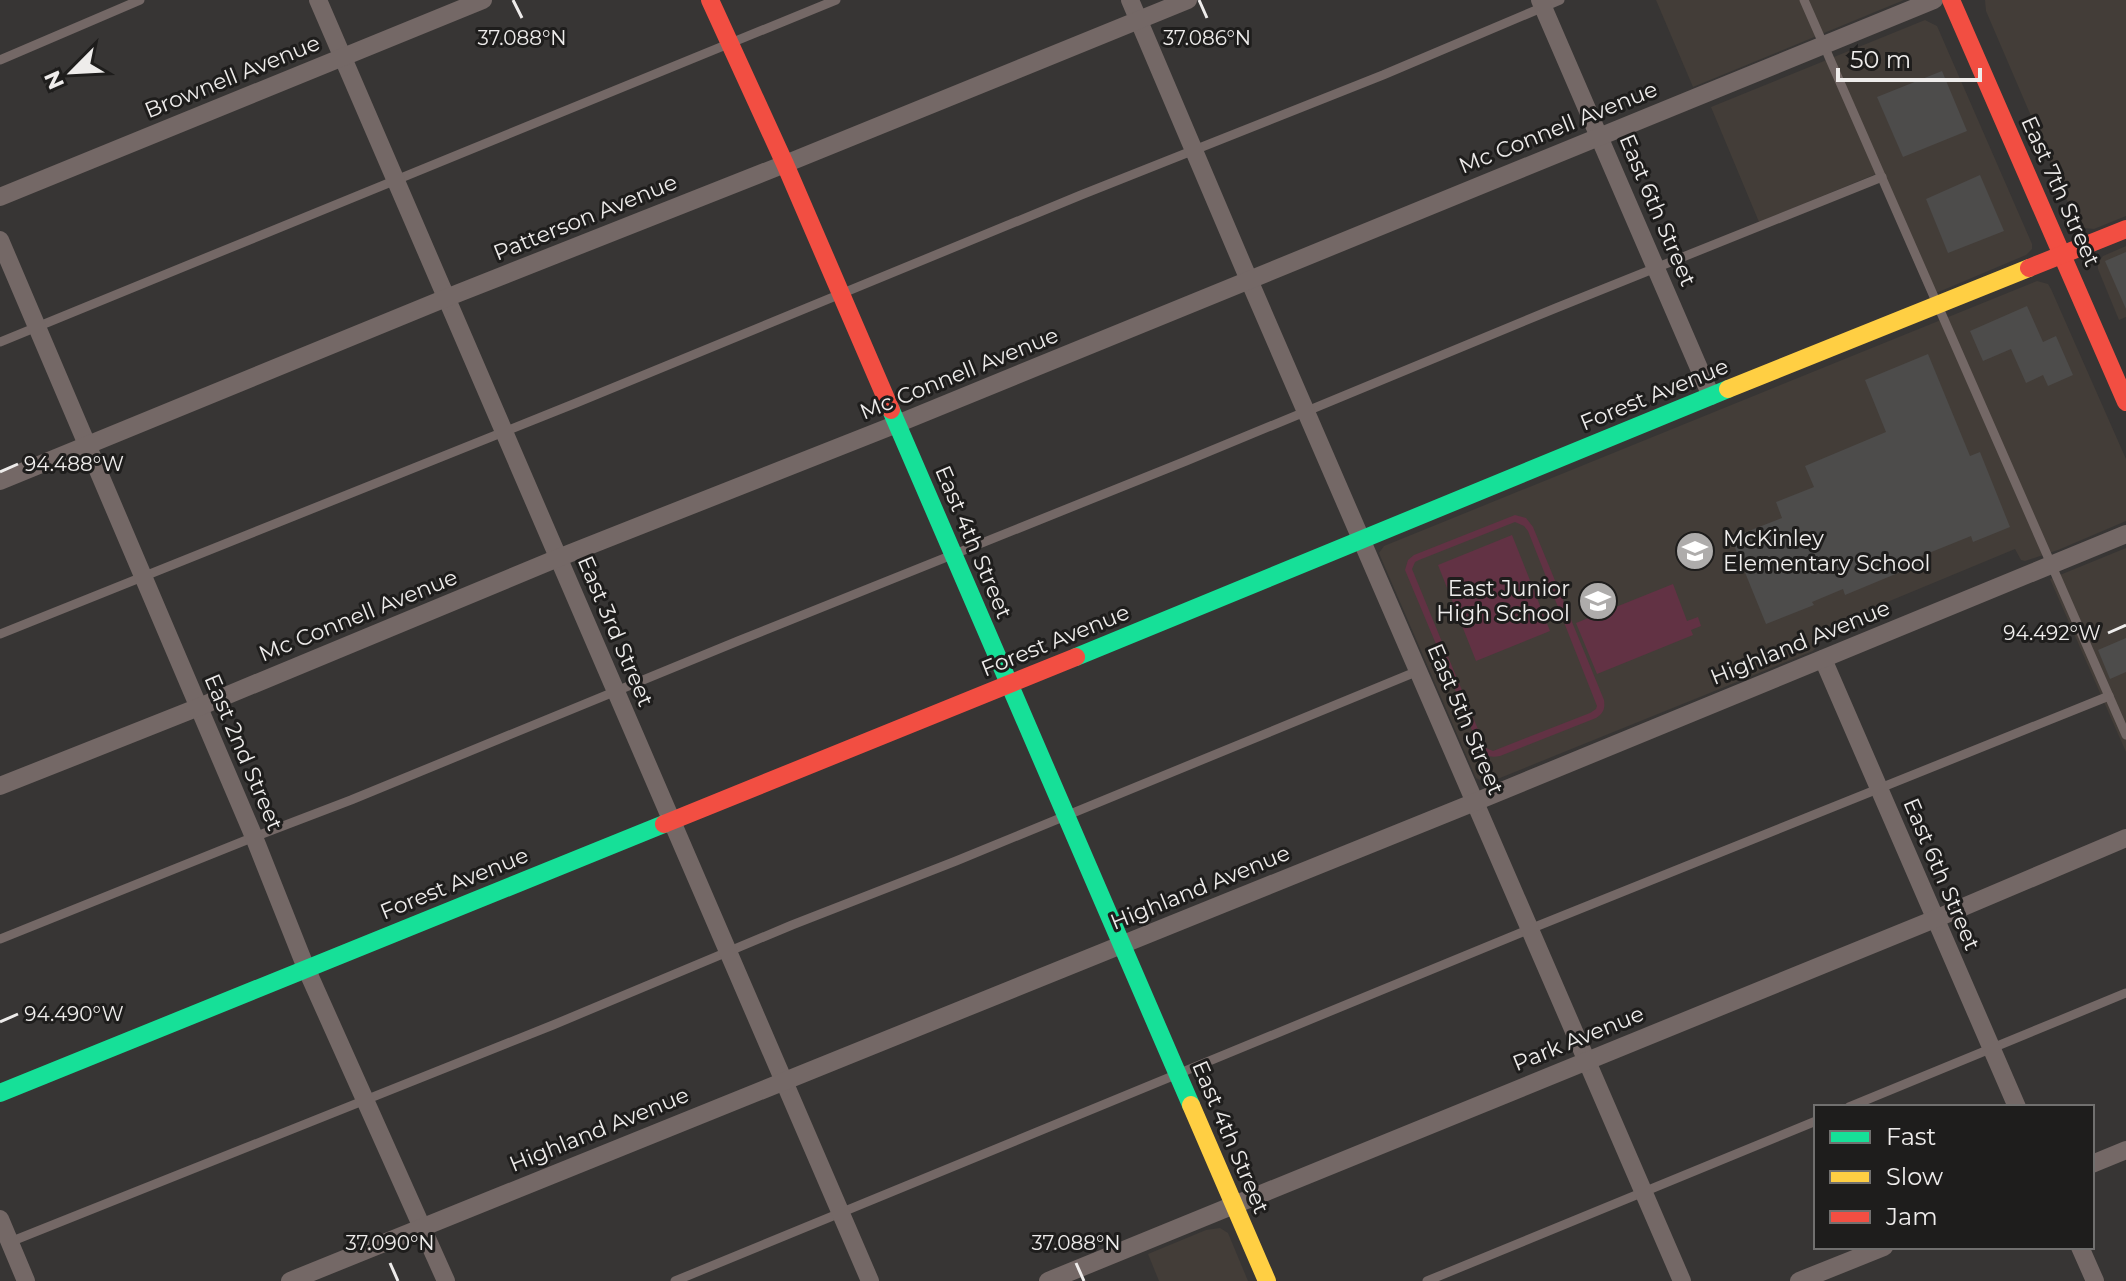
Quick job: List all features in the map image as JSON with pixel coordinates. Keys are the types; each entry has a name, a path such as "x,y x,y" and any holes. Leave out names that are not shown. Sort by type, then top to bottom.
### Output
{"street":[{"name":"East 3rd Street","path":"318,0 870,1281"},
{"name":"Brownell Avenue","path":"0,197 483,0"},
{"name":"East 4th Street","path":"710,0 785,164 1267,1281"},
{"name":"East 5th Street","path":"1130,0 1682,1281"},
{"name":"Patterson Avenue","path":"0,481 1188,0"},
{"name":"Mc Connell Avenue","path":"0,786 1934,0"},
{"name":"East 7th Street","path":"1951,0 2125,397"},
{"name":"East 6th Street","path":"1548,2 1600,136 1711,396"},
{"name":"Forest Avenue","path":"0,1093 2126,229"},
{"name":"East 2nd Street","path":"0,240 254,837 306,968 446,1281"},
{"name":"Highland Avenue","path":"290,1281 1475,802 2126,534"},
{"name":"East 6th Street","path":"1823,659 2016,1105"},
{"name":"Park Avenue","path":"1048,1281 2126,838"},
{"path":"2094,1163 2126,1150"},
{"path":"0,1219 26,1281"},
{"path":"1799,1281 1879,1249"},
{"path":"2081,1249 2095,1281"}],"lane":[{"path":"0,60 140,0"},
{"path":"0,342 836,0"},
{"path":"1804,0 2126,735"},
{"path":"0,634 1370,80 1548,2"},
{"path":"0,939 1882,177"},
{"path":"10,1242 553,1025 1418,671"},
{"path":"675,1281 1530,929 2109,696"},
{"path":"1854,1105 2126,993"},
{"path":"1427,1281 1814,1122"}],"shaded area":[{"path":"1656,0 1904,0 1693,87"},
{"path":"1985,0 2126,0 2126,216 2094,229 2084,228 2076,221 1986,11"},
{"path":"1925,20 1937,26 2032,244 2026,255 1929,296 1876,174 1759,222 1711,107"},
{"path":"2126,246 2126,317 2119,320 2098,263 2103,256"},
{"name":"McKinley Elementary School","path":"2037,281 2048,284 2051,289 2126,459 2126,521 2025,561 2021,560 2015,549 1815,632 1819,644 1813,651 1490,782 1476,778 1379,553 1384,546"},
{"path":"1515,515 1526,518 1533,527 1604,700 1601,714 1500,756 1483,752 1405,570 1408,560","holes":["1515,522 1524,526 1597,706 1590,713 1493,751 1484,744 1412,569 1419,560"]},
{"path":"1512,535 1550,631 1476,661 1438,565"},
{"path":"2126,548 2126,752 2050,579"},
{"path":"1673,584 1687,621 1698,617 1701,626 1691,630 1693,635 1597,674 1576,623"},
{"path":"1220,1228 1228,1233 1248,1281 1159,1281 1148,1254 1206,1230"}],"building":[{"path":"1942,71 1967,131 1903,157 1877,97"},
{"path":"1980,175 2004,231 1948,253 1926,199"},
{"path":"2126,252 2126,309 2105,261"},
{"path":"2027,306 2043,342 2056,336 2073,375 2048,386 2043,375 2026,383 2011,349 1983,361 1970,331"},
{"path":"1928,354 1970,456 1980,452 2010,527 1973,542 1971,536 1919,557 1922,563 1845,595 1843,589 1812,602 1814,605 1766,624 1731,538 1782,518 1776,502 1814,487 1805,466 1886,432 1865,380"},
{"path":"2126,638 2126,672 2110,679 2098,650"}],"traffic: fast":[{"path":"1076,657 1728,389"},
{"path":"891,410 1191,1105"},
{"path":"0,1093 664,824"}],"traffic: slow":[{"path":"1728,389 2029,268"},
{"path":"1191,1105 1267,1281"}],"traffic: jam":[{"path":"710,0 891,410"},
{"path":"1951,0 2126,402"},
{"path":"2029,268 2126,229"},
{"path":"664,824 1076,657"}],"place":[{"name":"McKinley Elementary School","path":"1695,551"},
{"name":"East Junior High School","path":"1598,601"}]}
